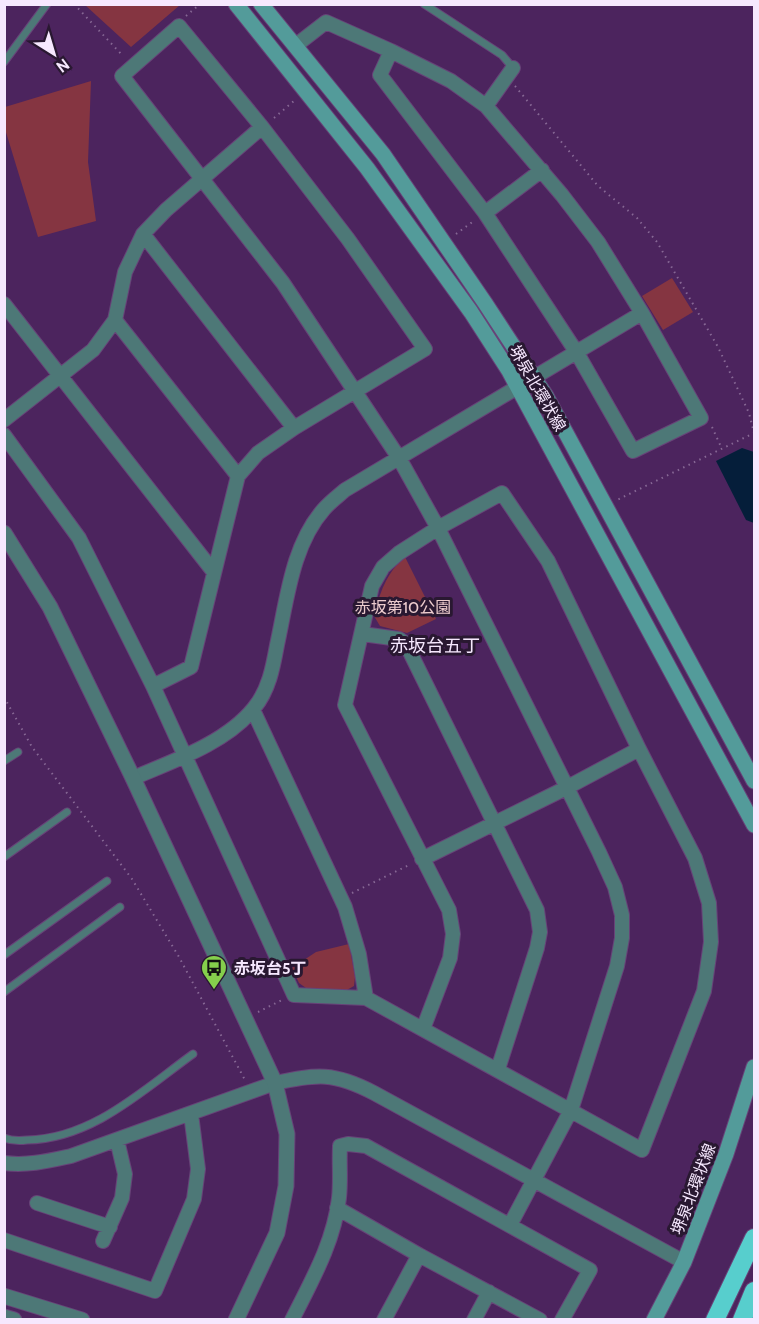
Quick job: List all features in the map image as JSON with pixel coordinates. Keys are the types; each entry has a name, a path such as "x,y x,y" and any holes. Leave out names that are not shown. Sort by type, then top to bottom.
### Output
{"highway":[{"path":"715,1320 754,1238"},
{"path":"742,1320 754,1292"}],"main road":[{"name":"堺泉北環状線","path":"236,4 367,168 471,312 519,387 754,825"},
{"name":"堺泉北環状線","path":"261,4 383,154 534,378 754,781"},
{"name":"堺泉北環状線","path":"654,1320 684,1262 726,1154 754,1067"}],"street":[{"path":"295,46 326,22 391,51 451,81 486,106 542,170 598,242 701,418 633,451 577,353 485,213 380,75 391,51"},
{"path":"153,686 191,667 238,476 258,453 294,428 356,391 425,349 348,239 262,127 179,26 122,76 283,283 356,391 399,458 438,528 615,887 622,915 622,938 617,966 571,1110 510,1225"},
{"path":"486,106 510,73"},
{"path":"4,420 93,350 115,320 125,272 143,234 166,210 262,127"},
{"path":"485,213 542,170"},
{"path":"143,234 294,428"},
{"path":"4,304 213,571"},
{"path":"133,778 184,756 232,730 262,698 271,676 291,578 305,538 324,509 345,490 642,314"},
{"path":"115,320 238,476"},
{"path":"4,435 79,538 153,686 294,995 366,998 642,1150 704,991 711,942 709,903 695,858 639,749 548,561 502,493 438,528 382,567 372,586 345,705 449,910 453,934 450,958 423,1029"},
{"path":"4,532 50,607 133,778 274,1083 287,1134 286,1186 277,1233 236,1320"},
{"path":"362,634 399,639 406,644 537,910 540,932 537,948 498,1069"},
{"path":"253,710 341,898 359,954 366,998"},
{"path":"422,859 639,749"},
{"path":"4,1163 17,1165 41,1163 71,1156 274,1083 310,1076 337,1077 351,1081 684,1262"},
{"path":"4,1240 155,1291 194,1199 198,1170 190,1114"},
{"path":"104,1241 122,1198 125,1174 117,1140"},
{"path":"292,1320 323,1257 339,1197 340,1146 348,1144 366,1146 590,1270 562,1320"},
{"path":"37,1203 110,1227"},
{"path":"337,1208 418,1255 540,1320"},
{"path":"384,1320 418,1255"},
{"path":"474,1320 489,1292"},
{"path":"4,1296 82,1320"},
{"path":"4,1317 14,1320"}],"lane":[{"path":"4,62 47,4"},
{"path":"424,4 501,55 510,73"},
{"path":"4,761 18,752"},
{"path":"4,857 67,812"},
{"path":"4,954 107,881"},
{"path":"4,992 120,907"},
{"path":"4,1138 12,1141 41,1140 75,1132 105,1117 193,1054"}],"path":[{"path":"74,4 123,55 131,68"},
{"path":"179,26 200,4"},
{"path":"510,73 512,82 597,186 637,218 649,231 718,347 749,413 754,433 616,500"},
{"path":"262,127 298,97"},
{"path":"456,234 485,213"},
{"path":"701,418 709,422 722,449"},
{"path":"4,697 32,747 132,879 179,957 251,1093"},
{"path":"341,898 422,859"},
{"path":"244,1018 294,995"}],"green space":[{"path":"85,5 180,5 131,47"},
{"path":"91,81 88,162 96,221 38,237 5,129 5,107"},
{"path":"672,278 693,312 663,330 642,296"},
{"name":"赤坂第10公園","path":"405,557 436,619 407,633 380,626 374,616 381,591 388,577"},
{"path":"349,944 355,977 354,986 345,991 306,988 299,983 292,968 316,952"}],"water":[{"path":"742,448 754,452 754,523 746,520 716,461"}],"place":[{"name":"赤坂台5丁","path":"214,991"}],"district":[{"name":"赤坂台五丁","path":"435,646"}]}
